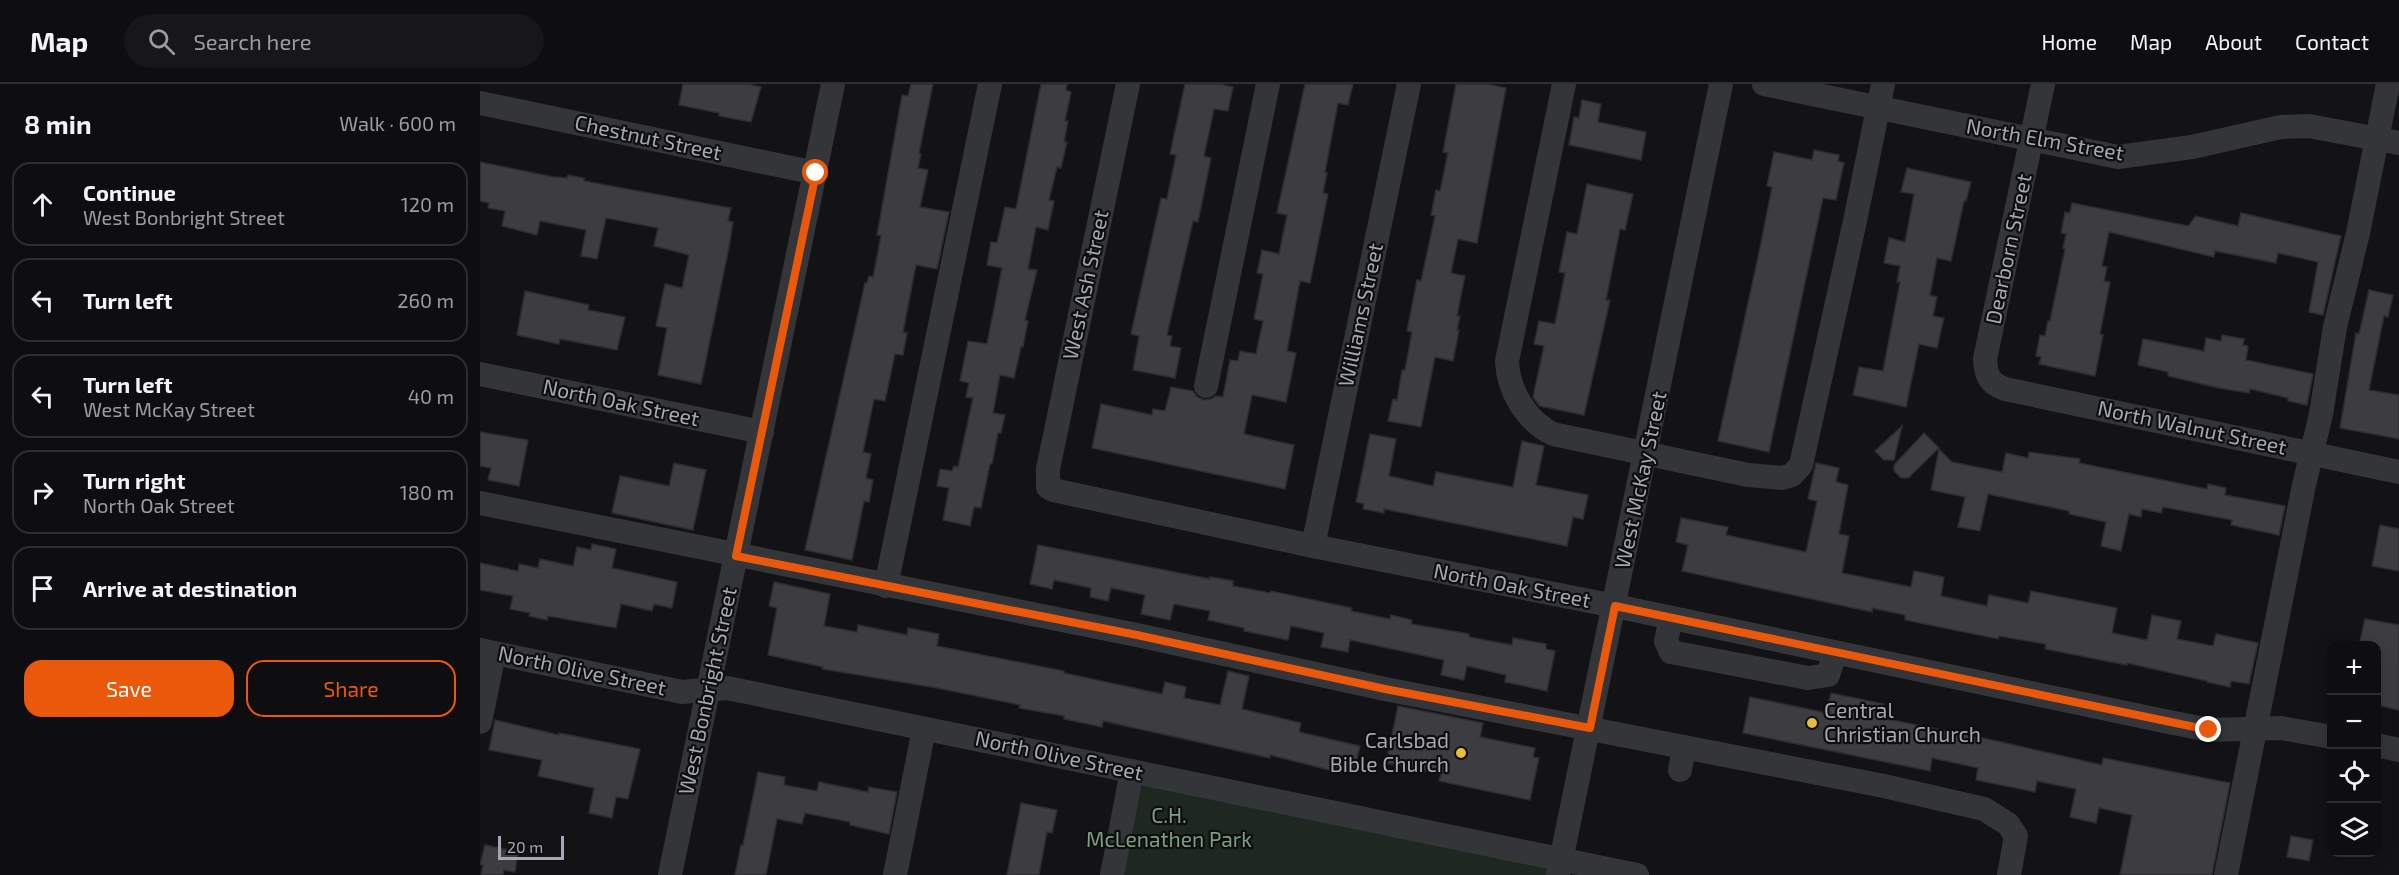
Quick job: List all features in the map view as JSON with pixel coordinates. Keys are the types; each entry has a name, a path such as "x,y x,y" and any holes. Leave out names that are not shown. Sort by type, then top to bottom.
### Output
{"street":[{"name":"West Bonbright Street","path":"670,875 833,84"},
{"path":"886,586 990,84"},
{"name":"West Ash Street","path":"1048,487 1048,469 1128,84"},
{"path":"1206,386 1268,84"},
{"name":"Williams Street","path":"1313,546 1409,84"},
{"path":"1564,84 1507,361 1507,376 1514,393 1532,420 1540,428 1553,434 1748,475 1782,478 1792,476 1801,465 1883,84"},
{"name":"West McKay Street","path":"1560,868 1721,84"},
{"name":"North Elm Street","path":"1764,84 2031,141 2118,157 2192,147 2281,127 2309,126 2388,141"},
{"name":"Dearborn Street","path":"1988,378 1985,359 2043,84"},
{"path":"2226,875 2321,414 2335,327 2358,233 2388,141 2388,84"},
{"name":"Chestnut Street","path":"480,103 816,173"},
{"name":"North Oak Street","path":"480,374 762,432"},
{"name":"North Walnut Street","path":"1988,378 1994,386 2005,390 2312,452 2399,472"},
{"name":"North Oak Street","path":"1048,487 1063,494 2209,730 2281,728 2327,735"},
{"path":"480,503 1137,635 1385,689 1884,786 1984,809 2008,824 2016,836 2009,875"},
{"path":"1671,618 1666,641 1671,652 1808,678 1828,675 1835,653"},
{"path":"480,722 487,652"},
{"name":"North Olive Street","path":"487,652 682,692 727,688 1132,771 1560,868 1637,875"},
{"path":"895,875 924,729"},
{"path":"2381,746 2399,750"},
{"path":"1680,770 1684,747"},
{"path":"1112,875 1132,771"}],"green space":[{"name":"C.H. McLenathen Park","path":"1132,771 1561,860 1558,875 1112,875"}],"building":[{"path":"683,84 748,84 761,87 751,122 679,105"},
{"path":"911,84 933,84 919,153 921,154 918,168 928,170 920,207 949,212 937,269 916,265 903,332 907,333 903,355 895,354 885,401 874,399 863,452 871,454 866,478 873,480 869,502 864,501 852,560 805,550 865,283 869,276 873,277 881,236 877,235 902,95 908,96"},
{"path":"1041,84 1067,84 1066,90 1071,92 1065,121 1068,121 1064,142 1067,142 1061,168 1057,167 1049,200 1054,201 1048,230 1036,227 1028,269 1037,270 1025,320 1028,321 1023,347 1021,347 1014,378 1000,375 993,413 1005,415 1001,433 998,433 992,464 990,464 981,508 974,507 970,526 943,520 949,488 937,486 940,469 952,471 954,466 958,467 973,398 966,397 969,383 960,381 968,341 987,344 1002,268 987,265 991,242 997,243 1005,207 1016,209"},
{"path":"1185,84 1220,84 1233,87 1228,111 1214,109 1204,156 1211,158 1198,222 1193,221 1167,335 1172,336 1170,346 1181,348 1175,378 1133,370 1139,336 1131,334 1161,198 1167,199 1176,155 1170,154"},
{"path":"1305,84 1353,84 1348,105 1338,103 1325,172 1327,173 1323,193 1328,194 1310,283 1300,281 1287,351 1296,353 1286,402 1252,395 1244,434 1294,445 1285,489 1092,448 1101,404 1152,415 1153,409 1165,411 1171,387 1193,391 1197,397 1204,400 1216,396 1223,397 1230,360 1238,361 1240,351 1256,354 1263,321 1254,319 1263,274 1257,273 1262,250 1279,254 1287,215 1277,213"},
{"path":"1456,84 1488,84 1506,88 1477,243 1458,239 1451,273 1465,276 1457,316 1460,316 1457,330 1459,330 1453,361 1435,357 1421,427 1388,421 1393,399 1397,400 1402,370 1405,370 1412,332 1407,331 1417,280 1421,281 1435,216 1431,215 1436,190 1440,191 1448,153 1443,152"},
{"path":"1582,100 1601,104 1598,122 1646,132 1641,160 1569,145 1574,117 1579,118"},
{"path":"1814,150 1839,155 1838,161 1844,163 1836,200 1823,198 1769,452 1718,441 1772,187 1767,186 1774,152 1812,160"},
{"path":"480,162 554,177 567,178 568,175 584,178 584,181 731,208 728,221 733,222 729,247 701,384 658,375 667,328 656,326 665,284 682,288 689,255 654,246 658,228 606,218 597,259 581,256 586,230 540,221 537,235 502,226 505,211 488,208 489,203 480,201"},
{"path":"1907,168 1971,182 1966,201 1964,201 1951,261 1937,258 1930,295 1937,297 1933,316 1944,318 1937,348 1919,344 1906,407 1853,395 1859,367 1883,371 1900,282 1897,282 1900,266 1884,263 1889,238 1905,242 1914,194 1901,192"},
{"path":"1587,184 1633,194 1625,230 1620,229 1606,300 1610,300 1584,415 1540,406 1533,397 1544,346 1534,344 1539,321 1555,324 1565,273 1559,272 1567,232 1577,234"},
{"path":"2072,203 2188,226 2196,216 2238,226 2241,213 2341,236 2323,315 2309,312 2318,262 2278,253 2276,263 2215,251 2214,257 2109,232 2102,266 2107,267 2104,281 2110,282 2095,376 2039,364 2041,357 2036,356 2040,335 2045,336 2048,321 2050,321 2065,249 2063,248 2066,234 2061,233 2065,212 2070,213"},
{"path":"2369,290 2393,295 2388,317 2384,316 2369,390 2399,395 2399,439 2340,428 2356,333 2359,334"},
{"path":"525,291 589,305 588,310 625,317 617,350 560,339 559,344 517,335"},
{"path":"2222,335 2244,339 2243,345 2248,346 2246,360 2313,374 2307,405 2250,389 2249,393 2168,376 2168,372 2138,365 2143,339 2204,351 2206,338 2221,341"},
{"path":"1902,426 1894,460 1884,460 1875,451"},
{"path":"480,432 528,440 519,486 488,480 491,468 480,466"},
{"path":"1924,433 1939,448 1908,478 1901,478 1894,471 1894,465"},
{"path":"1370,434 1396,439 1389,476 1433,486 1436,472 1513,487 1522,441 1544,446 1536,485 1588,495 1583,519 1573,517 1567,546 1384,509 1384,513 1363,509 1364,504 1356,502"},
{"path":"1939,449 1952,462 2002,472 2006,453 2028,458 2029,452 2080,459 2079,463 2207,489 2208,484 2226,488 2225,495 2285,506 2279,535 2231,525 2232,520 2163,507 2161,513 2142,509 2141,517 2129,514 2121,551 2101,546 2106,522 2069,514 2069,511 1988,494 1980,531 1958,527 1965,497 1931,490"},
{"path":"674,463 706,470 693,530 612,513 620,476 669,486"},
{"path":"1816,463 1839,468 1836,482 1848,485 1839,534 1849,536 1842,573 1911,587 1914,571 1944,577 1941,596 1987,606 1989,595 2028,603 2031,591 2117,608 2112,633 2147,640 2152,615 2181,621 2177,639 2213,646 2216,634 2258,643 2249,684 2231,681 2230,687 2127,663 2127,665 2045,649 2046,644 1999,636 1998,639 1905,620 1905,615 1872,608 1872,612 1682,571 1688,545 1676,542 1681,518 1728,527 1726,535 1806,552 1817,501 1808,499"},
{"path":"2380,525 2399,529 2399,571 2372,566"},
{"path":"592,544 616,549 612,568 677,582 672,608 654,604 652,611 621,604 616,628 548,616 547,620 529,616 530,613 510,609 513,596 480,590 480,563 518,571 519,564 538,568 540,559 573,566 577,547 591,550"},
{"path":"1038,545 1210,579 1210,577 1233,581 1233,586 1270,593 1271,591 1352,608 1351,611 1390,619 1391,615 1412,620 1411,624 1469,634 1469,637 1512,645 1513,638 1546,644 1546,649 1555,651 1547,691 1505,682 1506,675 1467,666 1464,680 1441,675 1444,660 1350,640 1348,652 1321,647 1324,633 1291,626 1288,640 1244,631 1244,628 1208,620 1210,611 1174,604 1170,620 1141,614 1145,595 1111,588 1108,601 1090,597 1091,588 1054,580 1052,589 1030,584"},
{"path":"774,582 830,594 824,626 857,632 858,625 907,635 908,628 939,634 937,646 1064,671 1064,673 1162,694 1165,682 1186,687 1184,698 1220,705 1228,671 1249,676 1242,709 1301,723 1299,732 1360,746 1354,771 1341,768 1341,773 1270,755 1270,758 1103,721 1102,727 1064,719 1064,716 1019,708 1020,705 937,688 822,669 823,667 768,655 777,608 769,606"},
{"path":"2365,619 2399,625 2399,710 2381,706 2381,641 2360,641"},
{"path":"1831,693 1884,704 1881,718 1979,737 2102,765 2103,758 2230,783 2212,875 2120,875 2132,815 2099,808 2096,823 2070,817 2076,789 2037,781 2035,792 1976,780 1978,768 1932,758 1930,771 1743,733 1750,697 1827,713"},
{"name":"Carlsbad Bible Church","path":"1398,706 1483,723 1480,737 1535,748 1533,757 1539,758 1530,800 1439,781 1441,774 1386,763"},
{"path":"495,720 559,735 559,733 640,749 628,799 616,797 612,818 589,813 594,788 538,776 542,760 489,750"},
{"path":"758,772 785,777 784,785 817,791 819,782 868,792 869,787 897,792 889,834 850,825 850,822 805,813 802,824 777,819 766,875 735,875"},
{"path":"1021,803 1057,810 1052,833 1047,832 1039,875 1007,875"},
{"path":"2291,836 2313,840 2309,861 2287,857"},
{"path":"485,845 518,852 515,872 504,870 503,875 481,875 483,865 480,864"}],"place":[{"name":"Central Christian Church","path":"1812,723"},
{"name":"Carlsbad Bible Church","path":"1461,753"}],"route":[{"path":"816,173 736,556 1137,635 1385,689 1590,728 1615,606 2209,730"}]}
